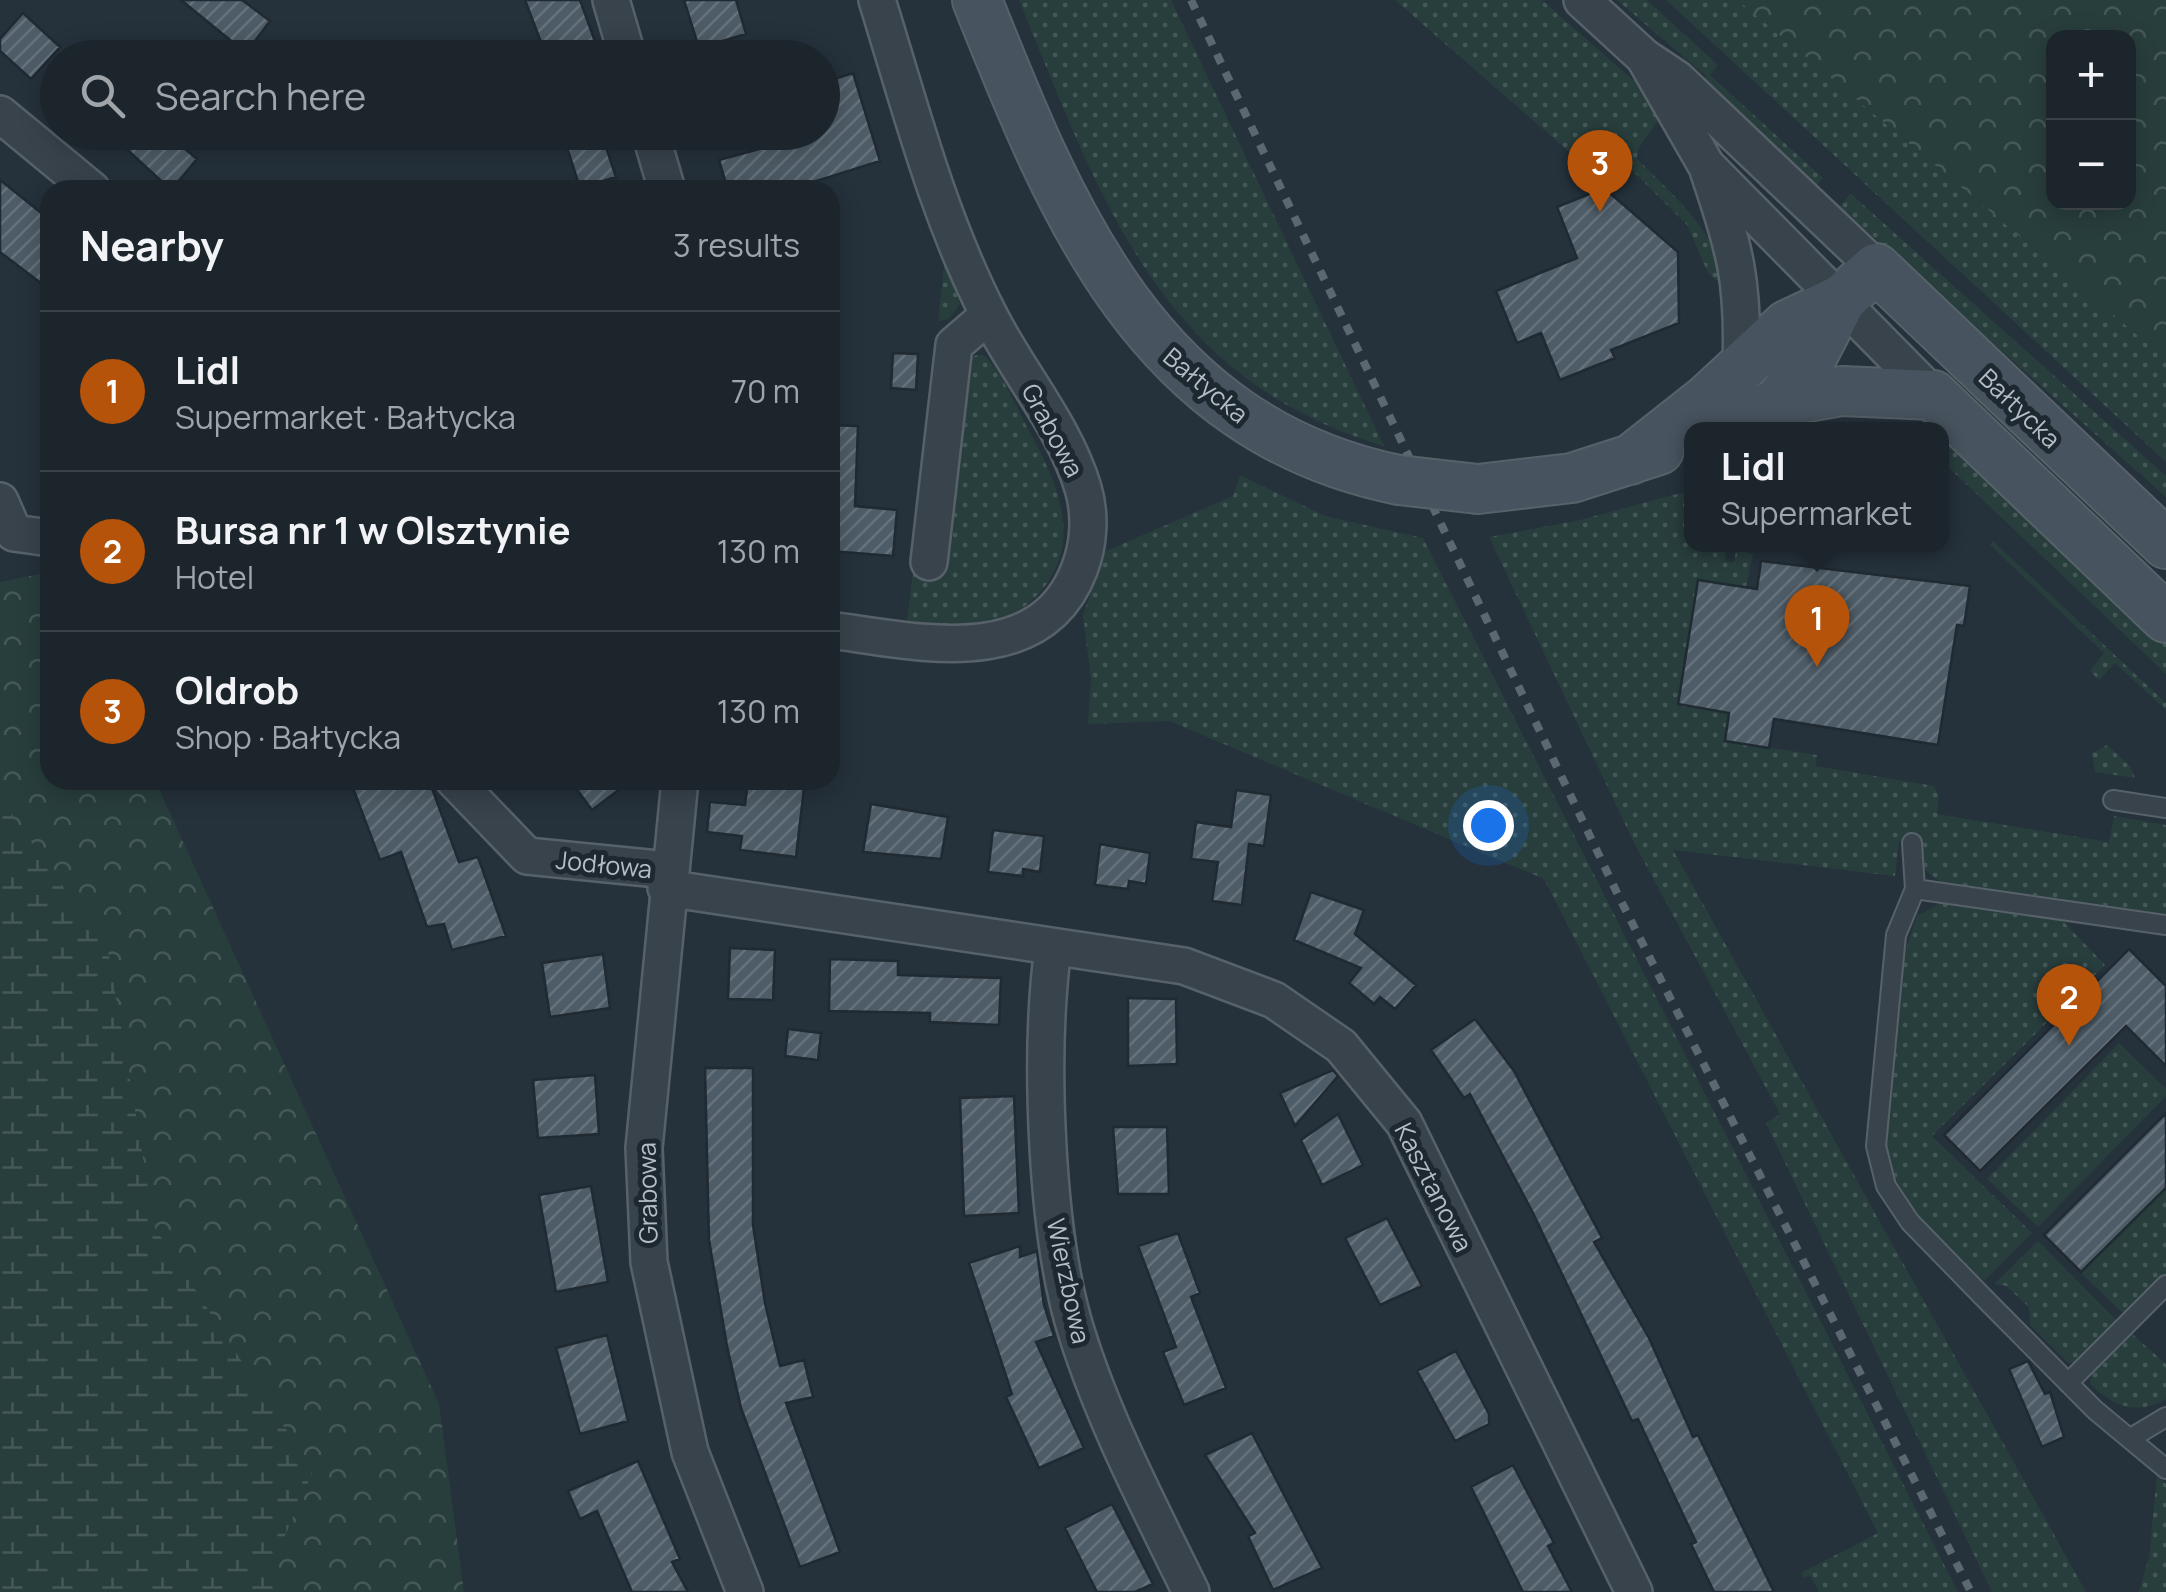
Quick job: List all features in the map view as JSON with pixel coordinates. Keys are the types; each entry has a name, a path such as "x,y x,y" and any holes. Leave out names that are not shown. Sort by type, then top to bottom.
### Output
{"main road":[{"name":"Bałtycka","path":"978,0 1057,187 1102,269 1155,342 1210,395 1265,432 1342,466 1399,480 1478,488 1553,482 1684,443"},
{"name":"Bałtycka","path":"1630,460 1788,325 1859,284 2166,544"},
{"path":"1780,402 1859,284"},
{"path":"1737,422 1780,402 1842,392 1933,395"},
{"name":"Bałtycka","path":"1933,395 2166,618"}],"street":[{"path":"611,0 623,40"},
{"name":"Grabowa","path":"840,631 952,645 1017,636 1048,615 1073,586 1089,530 1084,491 1066,447 989,315 944,213 877,0"},
{"name":"Bałtycka","path":"1582,0 1644,57 1677,80 1859,284 1933,395"},
{"name":"Bałtycka","path":"1644,57 1706,164 1737,256 1744,302 1741,365"},
{"path":"0,114 40,147"},
{"path":"44,150 80,180"},
{"path":"655,150 664,180"},
{"name":"Bałtycka","path":"1706,164 1859,284"},
{"path":"929,562 954,345 989,315"},
{"path":"0,501 7,536 40,538"},
{"name":"Jodłowa","path":"464,790 527,856 667,879"},
{"name":"Grabowa","path":"679,790 667,879 644,1148 649,1262 690,1452 745,1592"},
{"name":"Kasztanowa","path":"667,879 1053,948 1184,966 1274,1000 1340,1046 1404,1123 1634,1592"},
{"name":"Wierzbowa","path":"1053,948 1048,1087 1055,1235 1076,1333 1125,1455 1190,1592"}],"lane":[{"path":"2113,800 2166,808"},
{"path":"1912,843 1915,889 1896,935 1876,1146 1886,1186 1910,1222 2068,1383 2166,1470"},
{"path":"1915,889 2166,925"},
{"path":"2068,1383 2166,1285"},
{"path":"2131,1438 2166,1417"}],"green space":[{"path":"1019,0 1171,0 1384,446 1307,416 1244,376 1191,328 1148,272 1111,210 1078,143"},
{"path":"1395,0 1542,0 1666,109 1638,149 1637,159 1702,229 1728,281 1717,281 1708,273 1687,225 1618,156 1583,164"},
{"path":"1617,0 1647,0 1718,65 1710,75 1823,178 1817,185 1701,82 1706,76"},
{"path":"1666,0 1738,0 2166,359 2166,462"},
{"path":"1738,0 2166,0 2166,359"},
{"path":"1850,193 2166,476 2166,497 1840,207"},
{"path":"945,258 960,304 949,319 938,321"},
{"path":"984,355 997,371 1047,467 1061,508 1062,550 1042,590 1006,618 970,626 907,621 914,563 946,565 970,359"},
{"path":"1949,437 2166,637 2166,674 1949,468"},
{"path":"1240,475 1325,516 1423,538 1958,1592 1819,1592 1810,1575 1804,1578 1801,1573 1878,1533 1544,879 1169,721 1088,724 1091,679 1083,615 1106,551 1233,496"},
{"path":"1684,492 1684,552 1726,552 1725,561 1734,562 1736,552 1753,554 1746,587 1697,580 1678,704 1729,713 1725,741 1817,755 1816,766 1934,786 1939,796 1937,814 2109,842 2114,816 2166,825 2166,916 1940,882 1924,869 1918,843 1899,841 1895,876 1673,850 2086,1592 1992,1592 1766,1123 1780,1114 1635,845 1489,537 1576,521"},
{"path":"1993,541 2166,703 2166,710 2115,663 2099,680 2090,671 2104,653 1990,545"},
{"path":"40,574 40,790 160,790 439,1404 464,1592 0,1592 0,582"},
{"path":"2107,745 2130,766 2135,778 2095,772 2092,753"},
{"path":"0,798 108,950 155,1228 313,1471 271,1568 279,1592 0,1592"},
{"path":"1942,902 2062,920 2105,965 1932,1136 2032,1233 1984,1281 1919,1216 1894,1183 1883,1149 1903,957 1917,916"},
{"path":"2119,1043 2166,1089 2166,1096 2038,1227 1987,1179"},
{"path":"2166,1188 2166,1276 2126,1316 2081,1273"},
{"path":"2038,1241 2118,1322 2079,1362 2068,1363 2030,1325 2029,1307 2006,1286 1994,1284"},
{"path":"2131,1333 2166,1364 2166,1399 2145,1407 2116,1403 2090,1384 2092,1372"},
{"path":"2157,1475 2166,1484 2166,1592 2139,1592 2149,1557"}],"building":[{"path":"181,0 242,0 270,21 256,40 230,40"},
{"path":"525,0 580,0 594,40 540,40"},
{"path":"684,0 736,0 746,34 726,40 696,40"},
{"path":"23,13 52,40 40,40 40,69 31,79 0,51 0,39"},
{"path":"853,73 880,161 820,180 725,180 719,160 756,150 840,150 840,77"},
{"path":"128,150 186,150 197,159 179,180 160,180"},
{"path":"568,150 607,150 616,177 577,180"},
{"path":"0,180 40,212 40,282 0,252"},
{"path":"1604,188 1678,252 1679,323 1611,350 1615,358 1560,380 1541,333 1517,343 1496,291 1577,258 1557,207"},
{"path":"893,353 918,354 916,390 891,388"},
{"path":"840,425 858,426 855,506 897,510 893,556 840,552"},
{"path":"1761,561 1970,586 1964,626 1957,625 1938,745 1774,719 1769,748 1725,741 1729,713 1678,704 1698,580 1757,589"},
{"path":"354,790 433,790 459,862 478,857 506,936 452,950 444,924 427,927 401,852 380,860"},
{"path":"577,790 619,790 592,810"},
{"path":"747,790 804,790 796,857 740,850 742,836 707,832 710,802 745,805"},
{"path":"1236,790 1271,795 1264,846 1249,844 1242,905 1212,901 1218,862 1191,859 1196,822 1231,827"},
{"path":"871,804 948,817 941,859 863,852"},
{"path":"993,830 1044,836 1040,872 1023,869 1023,876 988,872"},
{"path":"1100,844 1150,853 1146,884 1129,881 1128,889 1095,885"},
{"path":"1311,892 1364,910 1355,934 1416,985 1395,1009 1380,997 1374,1004 1349,983 1361,968 1294,940"},
{"path":"730,948 775,950 773,1000 728,999"},
{"path":"2129,949 2166,986 2166,1066 2126,1026 1980,1171 1944,1135"},
{"path":"603,954 610,1008 550,1017 542,963"},
{"path":"830,959 898,961 898,975 1001,978 999,1025 930,1022 930,1013 829,1011"},
{"path":"1128,998 1176,999 1177,1064 1128,1066"},
{"path":"1475,1019 1514,1071 1602,1238 1594,1242 1649,1338 1693,1437 1698,1435 1774,1592 1714,1592 1691,1544 1696,1542 1638,1419 1632,1421 1532,1211 1470,1094 1464,1098 1431,1050"},
{"path":"788,1029 821,1033 818,1060 785,1056"},
{"path":"705,1068 753,1068 753,1225 765,1303 780,1366 804,1360 813,1397 786,1403 840,1552 800,1567 741,1408 727,1346 709,1240"},
{"path":"1333,1070 1338,1076 1295,1126 1280,1093"},
{"path":"595,1075 599,1134 538,1138 533,1080"},
{"path":"1014,1096 1019,1213 964,1216 960,1098"},
{"path":"2166,1113 2166,1188 2081,1272 2044,1235"},
{"path":"1338,1114 1363,1165 1322,1185 1301,1140"},
{"path":"1113,1127 1167,1127 1169,1194 1118,1194"},
{"path":"591,1186 608,1282 556,1292 539,1195"},
{"path":"1387,1218 1422,1286 1380,1305 1345,1238"},
{"path":"1178,1233 1200,1293 1191,1297 1226,1388 1184,1405 1163,1352 1176,1347 1138,1246"},
{"path":"1020,1246 1020,1257 1037,1251 1044,1305 1054,1336 1036,1342 1084,1448 1039,1468 1006,1397 1012,1394 969,1263"},
{"path":"607,1335 628,1421 580,1434 556,1348"},
{"path":"1456,1351 1489,1414 1489,1424 1455,1441 1417,1371"},
{"path":"2028,1361 2045,1394 2050,1392 2064,1437 2042,1447 2009,1369"},
{"path":"1252,1433 1322,1568 1273,1590 1248,1536 1255,1533 1205,1455"},
{"path":"638,1461 680,1559 672,1562 688,1592 632,1592 597,1511 580,1519 568,1491"},
{"path":"1513,1465 1554,1543 1548,1546 1572,1592 1523,1592 1471,1487"},
{"path":"1112,1504 1153,1584 1135,1592 1097,1592 1065,1528"}],"railway":[{"path":"1191,0 1619,897 1971,1592"}],"place":[{"name":"Oldrob","path":"1600,212"},
{"name":"Lidl","path":"1817,667"},
{"name":"Bursa nr 1 w Olsztynie","path":"2069,1046"}]}
